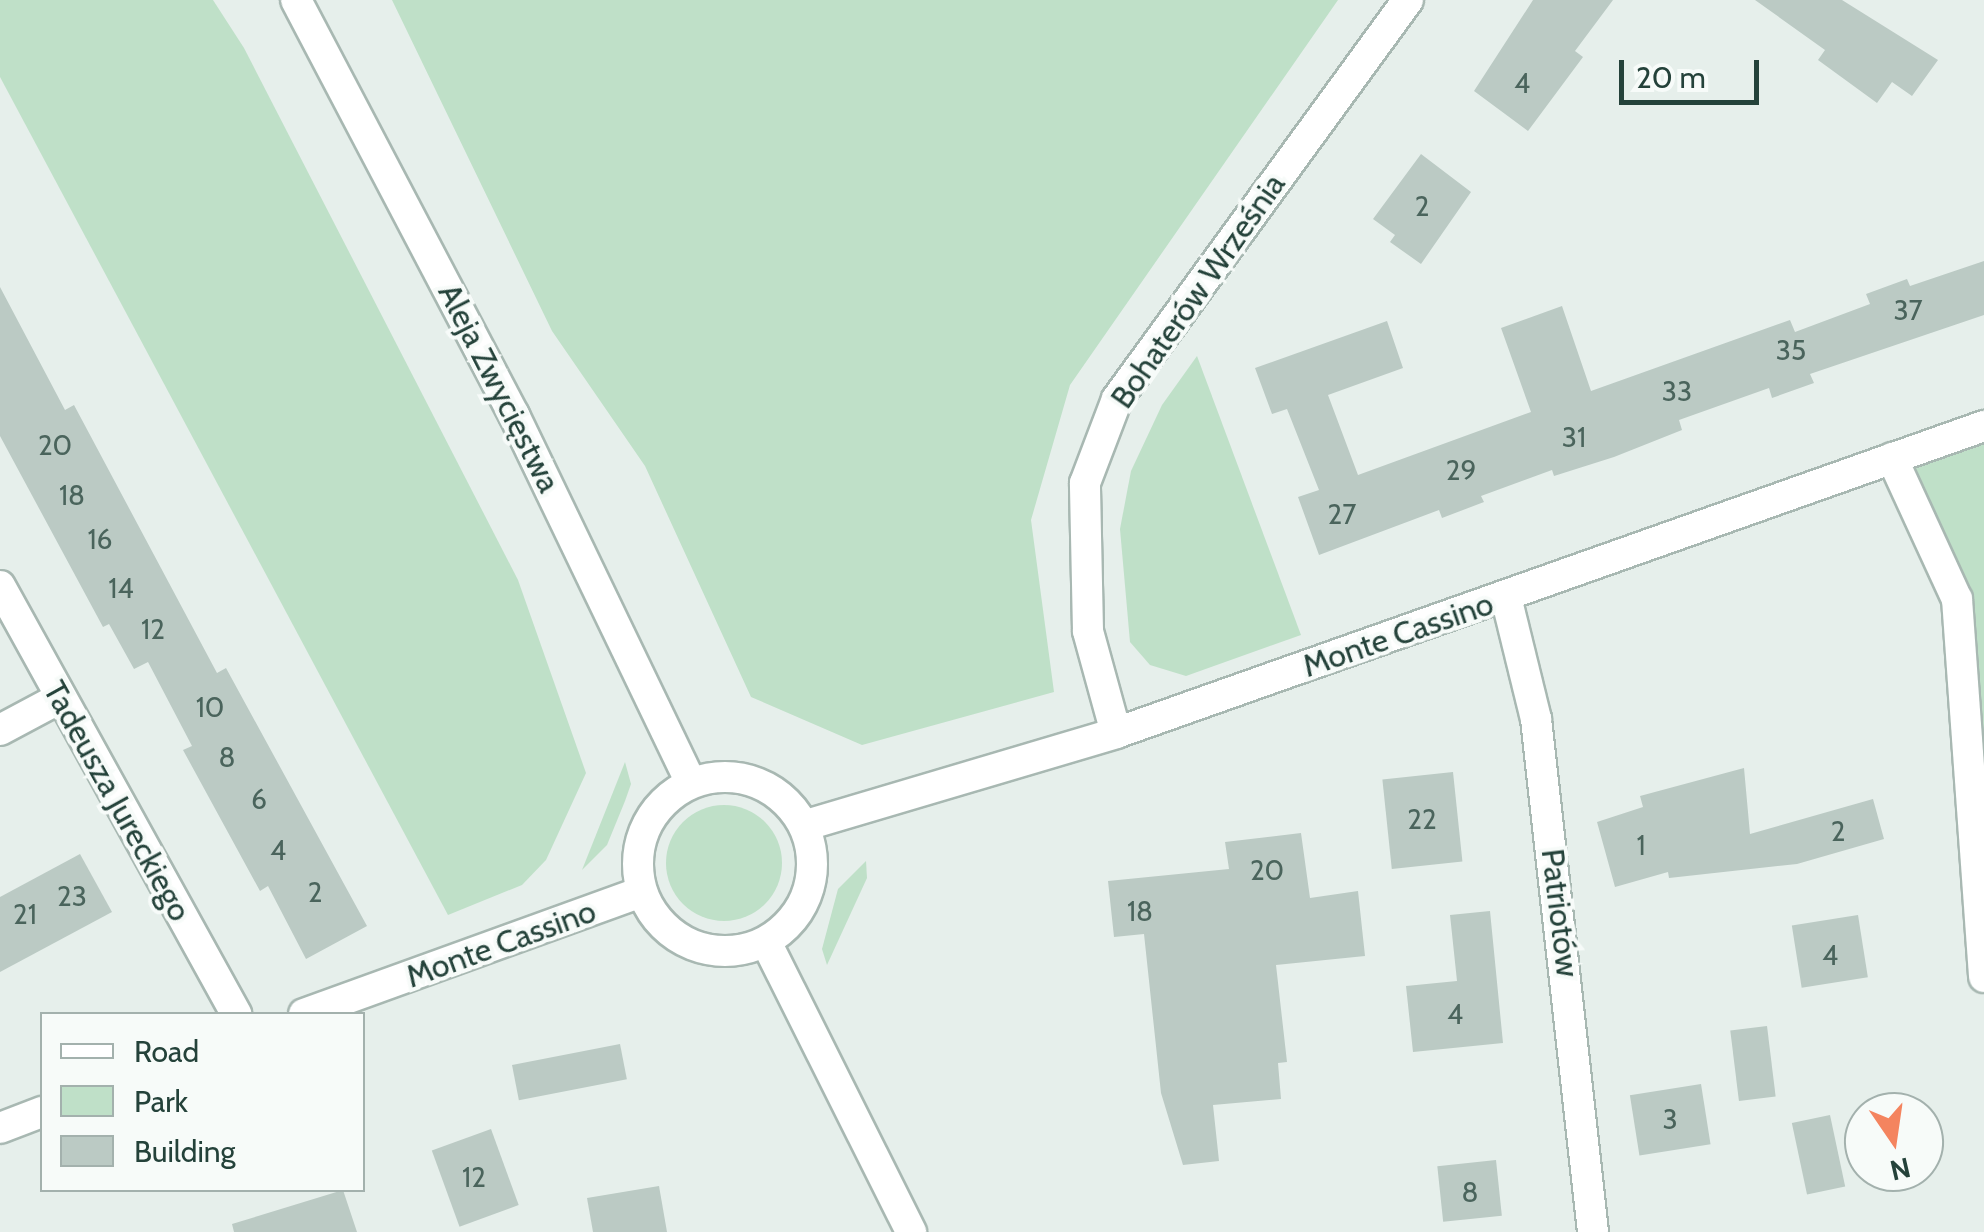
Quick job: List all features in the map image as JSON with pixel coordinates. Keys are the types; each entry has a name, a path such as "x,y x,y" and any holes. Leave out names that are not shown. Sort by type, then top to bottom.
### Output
{"street":[{"name":"Aleja Zwycięstwa","path":"296,0 514,415 690,783"},
{"name":"Bohaterów Września","path":"1116,733 1088,631 1085,483 1117,399 1408,0"},
{"name":"Monte Cassino","path":"806,825 1116,733 1984,426"},
{"path":"1892,458 1956,599 1984,977"},
{"name":"Tadeusza Jureckiego","path":"0,586 235,1012"},
{"name":"Patriotów","path":"1506,597 1536,718 1592,1232"},
{"path":"0,730 60,698"},
{"path":"746,779 772,790 806,825 812,858 808,893 792,920 766,942 720,952 686,943 662,925 641,892 640,840 660,806 690,783 746,779"},
{"name":"Monte Cassino","path":"310,1012 641,892"},
{"path":"766,942 912,1232"},
{"path":"0,1128 40,1113"}],"green space":[{"path":"0,0 213,0 244,48 518,580 586,773 546,860 522,885 448,915 0,77"},
{"path":"392,0 1338,0 1070,385 1031,520 1054,692 862,745 751,697 645,466 552,331"},
{"path":"1197,356 1301,635 1186,676 1150,665 1130,642 1120,529 1131,471 1162,405"},
{"path":"1984,425 1984,977 1957,599 1892,458"},
{"path":"625,762 631,784 625,801 607,845 582,870"},
{"path":"724,805 746,809 765,822 778,841 782,863 778,885 765,904 746,917 724,921 702,917 683,904 670,885 666,863 670,841 683,822 702,809"},
{"path":"866,861 867,878 827,965 822,949 838,889"}],"building":[{"path":"1533,0 1613,0 1575,51 1583,57 1528,131 1474,91"},
{"path":"1755,0 1842,0 1938,60 1912,96 1892,82 1877,103 1818,60 1825,50"},
{"path":"1421,154 1471,192 1421,264 1390,242 1395,235 1373,219"},
{"path":"1984,261 1984,315 1810,374 1814,383 1772,398 1769,388 1679,420 1682,430 1614,457 1554,476 1552,470 1481,496 1484,502 1442,518 1439,510 1319,555 1298,497 1319,490 1287,409 1272,414 1255,368 1387,321 1403,368 1328,395 1358,475 1531,412 1501,328 1562,306 1591,391 1790,320 1795,332 1870,304 1866,294 1907,279 1910,286"},
{"path":"0,287 65,410 74,405 217,673 226,668 367,926 306,959 268,886 260,891 183,750 192,746 148,662 134,669 109,624 103,627 0,436"},
{"path":"1744,768 1750,834 1873,799 1884,839 1797,864 1669,878 1668,872 1615,887 1597,822 1643,807 1640,796"},
{"path":"1453,772 1462,862 1392,869 1382,779"},
{"path":"1301,833 1310,898 1358,891 1365,956 1276,965 1287,1062 1278,1063 1281,1099 1213,1105 1219,1161 1183,1165 1161,1093 1144,934 1114,937 1108,881 1229,869 1225,842"},
{"path":"80,854 112,912 0,972 0,897"},
{"path":"1490,911 1503,1043 1413,1052 1406,986 1457,981 1450,915"},
{"path":"1858,915 1868,977 1802,988 1792,925"},
{"path":"1767,1026 1776,1096 1739,1101 1730,1031"},
{"path":"620,1044 627,1079 519,1100 512,1065"},
{"path":"1701,1084 1711,1144 1639,1156 1630,1095"},
{"path":"1830,1115 1844,1187 1807,1195 1792,1123"},
{"path":"491,1129 519,1205 460,1227 432,1151"},
{"path":"1496,1160 1502,1216 1443,1222 1437,1166"},
{"path":"659,1186 667,1232 593,1232 587,1198"},
{"path":"344,1192 357,1232 234,1232 232,1224"}]}
